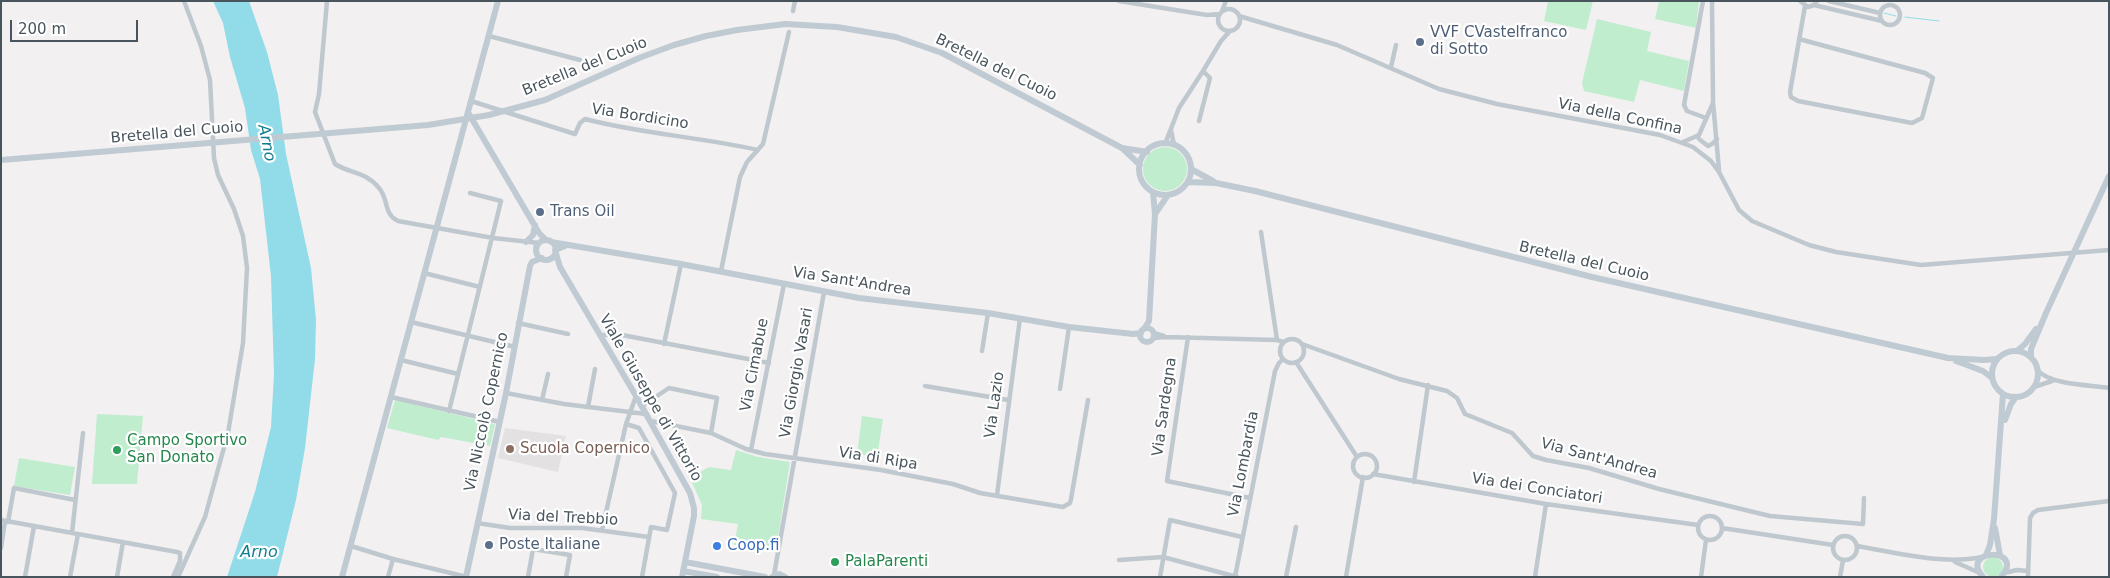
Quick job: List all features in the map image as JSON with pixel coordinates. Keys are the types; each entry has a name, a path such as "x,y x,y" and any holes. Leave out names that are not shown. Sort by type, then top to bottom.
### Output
{"main road":[{"path":"342,577 498,1"},
{"name":"Bretella del Cuoio","path":"1,160 428,125 489,115 545,100 639,58 674,45 737,30 785,24 837,27 896,37 942,53 1122,148 1140,165 1141,178 1152,192"},
{"path":"469,112 539,232 539,243 536,253 545,259"},
{"path":"1140,165 1147,152 1157,145 1165,144 1174,145 1188,156 1191,169 1188,182 1179,191 1168,195 1152,192 1155,214 1149,321 1154,334"},
{"name":"Bretella del Cuoio","path":"1122,148 1147,152"},
{"name":"Bretella del Cuoio","path":"1191,169 1216,182 1592,278 1948,358 1984,371 1992,378"},
{"path":"2001,430 2011,404 2016,397 2029,392 2034,387 2037,370 2031,357 2031,349 2109,176"},
{"name":"Bretella del Cuoio","path":"1188,182 1216,182"},
{"path":"1155,214 1168,195"},
{"path":"535,225 533,235 539,243"},
{"name":"Via Sant'Andrea","path":"539,243 681,264 824,292 888,302 988,313 1070,327 1133,334 1142,333"},
{"name":"Viale Giuseppe di Vittorio","path":"539,243 555,250 560,267 687,486 693,502 694,516 682,574"},
{"name":"Via Sant'Andrea","path":"555,250 569,246"},
{"name":"Via Niccolò Copernico","path":"466,577 506,393 530,265 553,256 555,250"},
{"name":"Viale Giuseppe di Vittorio","path":"545,259 560,267"},
{"path":"2017,351 2033,334 2046,313"},
{"path":"1149,321 1142,333 1144,341 1148,342 1154,334"},
{"path":"1142,333 1150,328 1154,334"},
{"path":"2016,397 2003,394 1998,390 1992,378 1994,364 2006,352 2017,351 2031,357"},
{"name":"Bretella del Cuoio","path":"1948,358 1997,359"},
{"path":"1982,575 1979,565 1990,545 1994,519 2003,394"},
{"path":"1994,519 2000,555 2005,562 2003,575"},
{"path":"1984,556 1991,553 2000,555"},
{"path":"684,562 765,577"},
{"path":"682,574 718,577"}],"street":[{"path":"178,577 205,517 226,442 243,343 247,268 243,236 234,209 218,175 214,158 210,80 201,46 184,1"},
{"name":"Via Sant'Andrea","path":"327,1 315,112 333,160 338,166 366,176 380,189 386,209 393,218 493,238 539,243"},
{"path":"793,11 795,1"},
{"path":"1118,1 1206,15 1218,21 1222,29 1221,41"},
{"path":"1218,21 1227,1"},
{"name":"Via della Confina","path":"1227,1 1239,16 1250,21 1337,45 1440,89 1498,104 1660,135 1683,142 1708,159 1719,172 1739,210 1752,221 1809,245 1836,252 1921,265 2109,250"},
{"path":"1703,1 1684,104 1687,111 1706,118"},
{"path":"1712,1 1713,102 1719,172"},
{"path":"1829,1 1880,13"},
{"path":"1799,2 1805,6 1816,3 1882,21 1887,25 1896,23 1900,18 1900,12 1892,4 1886,6 1880,13"},
{"path":"1799,39 1925,73 1933,78 1922,118 1912,122 1794,100 1790,92 1799,39 1805,6"},
{"path":"1206,15 1233,10"},
{"path":"1880,13 1882,21"},
{"path":"1238,26 1239,16"},
{"path":"1165,144 1178,108 1221,41 1238,26 1250,21"},
{"path":"1222,29 1230,32"},
{"path":"721,271 740,177 747,162 763,144 789,32"},
{"path":"489,36 580,60"},
{"path":"1391,68 1396,45"},
{"path":"1199,121 1210,78 1203,71"},
{"name":"Via Bordicino","path":"471,101 575,134 580,123 585,120 623,129 716,140 758,150"},
{"path":"1700,152 1699,137 1713,102"},
{"path":"1171,129 1174,145"},
{"path":"1683,142 1699,137"},
{"path":"1699,137 1708,146 1717,139"},
{"path":"1708,159 1717,146"},
{"path":"449,411 501,201 470,193"},
{"path":"1261,232 1277,340"},
{"path":"664,344 681,264"},
{"path":"424,273 480,287"},
{"name":"Via Cimabue","path":"751,450 784,284"},
{"name":"Via Giorgio Vasari","path":"778,575 776,565 824,292"},
{"path":"982,351 988,313"},
{"name":"Via Lazio","path":"997,495 1020,318"},
{"path":"411,322 515,348"},
{"path":"518,323 568,334"},
{"path":"1060,389 1070,327"},
{"name":"Via Sant'Andrea","path":"1154,334 1165,337 1277,340 1283,342 1293,339 1302,344 1399,379 1448,391 1457,398 1465,414 1512,433 1533,456 1589,468 1770,516 1863,524 1864,498"},
{"path":"600,335 622,335 769,363"},
{"name":"Via Sardegna","path":"1188,337 1167,481 1250,498"},
{"path":"1283,342 1280,350 1283,359 1288,362 1296,362"},
{"path":"1296,362 1303,353 1302,344"},
{"name":"Via Lombardia","path":"1236,577 1242,537 1275,371 1283,359"},
{"path":"401,360 458,374"},
{"path":"1296,362 1357,457"},
{"path":"588,406 594,369"},
{"path":"2037,370 2045,377 2056,380 2109,388"},
{"path":"542,400 548,374"},
{"path":"2034,387 2056,380"},
{"path":"1414,482 1428,385"},
{"path":"925,386 1008,400"},
{"path":"642,406 669,388 716,398 711,433"},
{"path":"506,393 542,400 646,414"},
{"path":"602,530 629,411 636,396"},
{"path":"392,397 500,422"},
{"name":"Via di Ripa","path":"651,421 711,433 751,450 795,459 881,470 953,484 975,492 1063,508 1070,503 1088,400"},
{"path":"626,424 639,428 675,493 667,530 651,527 642,577"},
{"path":"72,533 83,433"},
{"path":"1368,454 1374,459 1376,465 1373,474 1364,477 1354,471 1354,461 1357,457 1368,454"},
{"name":"Via dei Conciatori","path":"1373,474 1546,504 1698,525 1702,518 1713,516 1719,521 1722,528 1833,546 1837,540 1846,536 1855,540 1857,546 1946,559 1962,560 1984,556"},
{"path":"1346,577 1364,477"},
{"path":"1,548 5,521 14,488 75,500"},
{"path":"2028,577 2030,518 2033,513 2038,510 2109,501"},
{"path":"1535,577 1546,504"},
{"path":"1160,577 1170,520 1242,537"},
{"path":"5,521 177,552 181,555 172,577"},
{"name":"Via del Trebbio","path":"477,523 510,528 582,528 649,537"},
{"path":"1698,525 1698,532 1706,540"},
{"path":"25,577 34,526"},
{"path":"1286,577 1296,527"},
{"path":"1706,540 1717,538 1722,528"},
{"path":"70,577 78,534"},
{"path":"1701,577 1706,540"},
{"path":"117,577 123,542"},
{"path":"351,546 393,560 466,577"},
{"path":"1833,546 1836,556 1844,560 1854,557 1857,546"},
{"path":"528,577 533,549 570,555 566,577"},
{"path":"1119,560 1163,557 1236,577"},
{"name":"Via dei Conciatori","path":"1946,559 1968,566 1982,575"},
{"path":"388,577 393,560"},
{"path":"1840,577 1844,560"},
{"path":"2005,562 2018,570"},
{"path":"2003,575 2018,570 2028,571"}],"shaded area":[{"path":"505,428 566,436 558,472 498,458"}],"green space":[{"path":"1548,1 1593,1 1586,30 1544,21"},
{"path":"1659,1 1699,1 1696,28 1655,19"},
{"path":"1597,19 1651,32 1647,51 1689,61 1684,91 1640,80 1634,102 1584,91 1582,83"},
{"path":"1161,147 1169,147 1181,153 1187,169 1181,185 1169,191 1161,191 1149,185 1143,173 1143,165 1149,153"},
{"path":"395,400 495,424 490,446 441,437 438,440 387,428"},
{"name":"Campo Sportivo San Donato","path":"97,414 143,416 137,484 92,484"},
{"path":"862,416 883,419 877,457 857,454"},
{"path":"736,450 758,457 790,462 776,550 734,545 738,524 701,519 702,505 690,478 709,467 731,470"},
{"path":"19,458 75,467 70,495 14,486"},
{"path":"1993,557 2000,560 2003,567 2000,574 1993,577 1986,574 1983,567 1986,560"}],"water":[{"name":"Arno","path":"213,1 249,1 267,52 278,95 286,154 311,268 316,320 315,359 305,448 296,500 277,577 227,577 255,492 271,427 274,374 271,276 260,179 251,150 245,108 230,57 223,23"}],"waterway":[{"path":"1884,13 1896,16"},
{"path":"1905,17 1939,21"}],"place":[{"name":"VVF CVastelfranco di Sotto","path":"1420,42"},
{"name":"Trans Oil","path":"540,212"},
{"name":"Scuola Copernico","path":"510,449"},
{"name":"Campo Sportivo San Donato","path":"117,450"},
{"name":"Poste Italiane","path":"489,545"},
{"name":"Coop.fi","path":"717,546"},
{"name":"PalaParenti","path":"835,562"}]}
